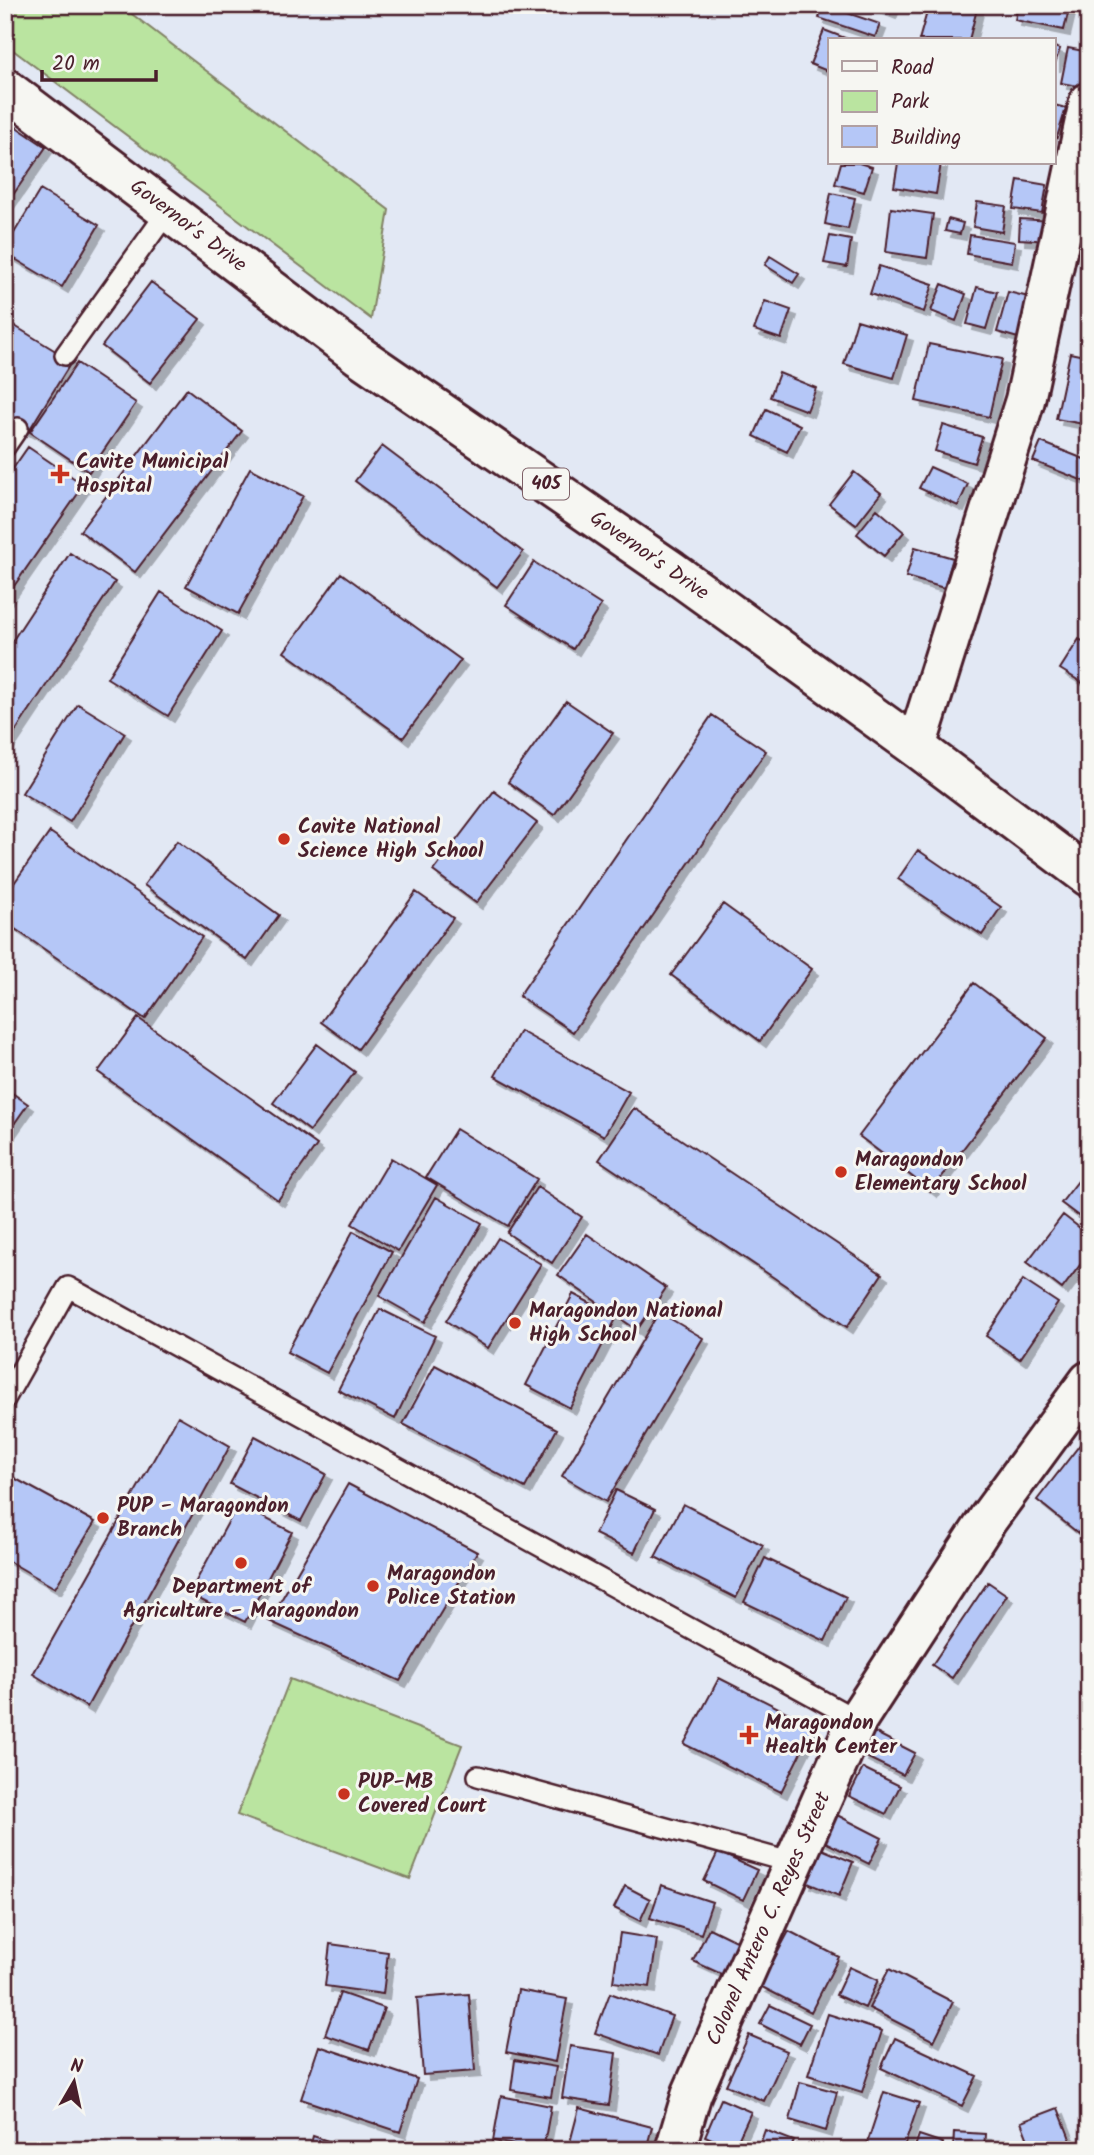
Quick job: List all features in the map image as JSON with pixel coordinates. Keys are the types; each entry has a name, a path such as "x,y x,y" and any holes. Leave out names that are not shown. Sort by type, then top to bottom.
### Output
{"street":[{"name":"Governor's Drive","path":"5,88 358,355 673,571 916,747 1089,877"},
{"path":"916,747 1025,400 1089,102"},
{"name":"Colonel Antero C. Reyes Street","path":"675,2150 692,2093 857,1720 988,1519 1089,1381"}],"lane":[{"path":"65,355 168,211"},
{"path":"5,447 18,428"},
{"path":"5,1399 68,1287 857,1720"},
{"path":"478,1776 793,1863"}],"green space":[{"path":"5,5 120,5 389,210 371,319 5,44"},
{"name":"PUP-MB Covered Court","path":"290,1679 462,1745 410,1879 237,1815"}],"building":[{"path":"824,5 880,24 875,37 819,18"},
{"path":"869,5 893,5 890,13"},
{"path":"929,5 978,5 970,38 920,38"},
{"path":"1018,5 1070,5 1064,30 1015,20"},
{"path":"824,30 845,38 828,38 828,71 810,64"},
{"path":"1068,48 1089,52 1083,87 1061,83"},
{"path":"1056,106 1066,108 1056,140"},
{"path":"6,120 46,147 5,205"},
{"path":"841,164 872,167 864,192 835,184"},
{"path":"898,164 941,164 936,194 894,187"},
{"path":"1018,180 1047,185 1042,213 1013,209"},
{"path":"40,190 99,225 62,287 5,253 5,248"},
{"path":"831,193 855,198 848,229 825,224"},
{"path":"977,202 1006,206 1002,232 973,227"},
{"path":"891,208 933,214 927,258 886,252"},
{"path":"948,219 963,223 960,234 945,231"},
{"path":"1020,219 1052,221 1051,241 1019,239"},
{"path":"970,235 1015,242 1012,262 967,254"},
{"path":"830,236 851,240 847,267 824,263"},
{"path":"770,256 799,274 793,283 765,265"},
{"path":"879,266 933,284 924,312 870,294"},
{"path":"151,282 200,319 150,383 102,346"},
{"path":"942,284 966,294 956,321 931,311"},
{"path":"977,287 997,292 986,329 967,324"},
{"path":"1008,292 1037,299 1025,340 997,332"},
{"path":"765,301 791,310 781,339 754,330"},
{"path":"5,320 72,361 28,432 5,419"},
{"path":"857,320 907,335 894,378 844,364"},
{"path":"929,344 1002,359 989,417 916,401"},
{"path":"1070,353 1089,357 1089,425 1056,419"},
{"path":"77,363 136,403 89,472 30,432"},
{"path":"779,373 816,388 807,411 770,397"},
{"path":"187,389 242,431 135,572 80,531"},
{"path":"766,409 800,425 787,452 754,436"},
{"path":"943,425 982,437 974,463 935,451"},
{"path":"1041,442 1089,461 1086,482 1033,461"},
{"path":"382,446 523,552 497,587 355,481"},
{"path":"28,447 84,485 5,599 5,480"},
{"path":"930,467 968,484 958,506 919,488"},
{"path":"250,468 303,496 238,614 186,586"},
{"path":"854,472 881,493 856,525 829,504"},
{"path":"877,509 904,532 884,556 857,534"},
{"path":"915,547 953,558 944,588 906,577"},
{"path":"70,553 115,582 5,747 5,652"},
{"path":"534,562 601,605 573,649 506,605"},
{"path":"341,573 461,660 403,738 284,652"},
{"path":"161,592 222,631 168,716 107,678"},
{"path":"1079,639 1089,645 1089,687 1060,669"},
{"path":"566,701 613,733 554,815 508,782"},
{"path":"78,704 125,733 70,822 22,793"},
{"path":"712,715 766,751 573,1032 519,996"},
{"path":"494,791 537,823 476,903 433,871"},
{"path":"50,832 202,937 145,1019 5,922 5,896"},
{"path":"177,841 279,915 247,960 144,885"},
{"path":"918,850 1001,907 982,935 898,879"},
{"path":"416,892 453,918 358,1049 321,1022"},
{"path":"723,904 812,969 760,1041 671,975"},
{"path":"974,983 1047,1038 931,1191 859,1136"},
{"path":"138,1018 317,1145 278,1200 98,1072"},
{"path":"520,1031 629,1092 604,1136 495,1076"},
{"path":"317,1044 355,1072 310,1131 273,1103"},
{"path":"5,1088 28,1104 7,1134 5,1133"},
{"path":"634,1108 882,1274 847,1327 599,1160"},
{"path":"456,1129 537,1179 508,1226 426,1177"},
{"path":"391,1158 437,1185 398,1251 352,1224"},
{"path":"1089,1167 1089,1224 1061,1203"},
{"path":"537,1187 582,1217 552,1263 507,1233"},
{"path":"436,1197 482,1223 425,1322 379,1296"},
{"path":"1063,1215 1089,1235 1089,1253 1062,1289 1027,1262"},
{"path":"353,1231 392,1252 327,1373 287,1352"},
{"path":"587,1234 666,1288 637,1330 558,1275"},
{"path":"498,1238 541,1264 488,1348 446,1321"},
{"path":"1023,1280 1058,1303 1020,1359 986,1336"},
{"path":"573,1294 617,1317 570,1408 526,1385"},
{"path":"380,1309 435,1336 395,1419 338,1390"},
{"path":"659,1312 703,1338 606,1502 562,1476"},
{"path":"435,1365 557,1429 525,1488 403,1424"},
{"path":"178,1416 230,1446 87,1707 33,1674"},
{"path":"1089,1433 1089,1542 1037,1500"},
{"path":"255,1436 326,1474 301,1521 230,1484"},
{"path":"5,1473 95,1522 55,1588 5,1559"},
{"name":"Maragondon Police Station","path":"348,1484 477,1552 400,1681 269,1621"},
{"path":"616,1490 655,1509 634,1553 595,1534"},
{"name":"Department of Agriculture - Maragondon","path":"238,1504 292,1532 245,1622 189,1594"},
{"path":"683,1504 763,1545 736,1598 655,1557"},
{"path":"765,1558 846,1597 825,1641 744,1602"},
{"path":"988,1582 1007,1595 952,1678 932,1665"},
{"name":"Maragondon Health Center","path":"719,1678 814,1726 781,1792 684,1744"},
{"path":"874,1732 915,1753 903,1775 862,1755"},
{"path":"863,1768 900,1786 886,1814 849,1796"},
{"path":"835,1814 882,1838 869,1864 821,1840"},
{"path":"819,1848 853,1862 839,1896 805,1882"},
{"path":"718,1852 757,1870 743,1900 704,1881"},
{"path":"661,1885 712,1902 701,1934 650,1918"},
{"path":"625,1886 650,1899 640,1921 614,1908"},
{"path":"709,1928 748,1947 732,1979 693,1961"},
{"path":"789,1931 839,1957 811,2012 760,1986"},
{"path":"620,1933 657,1939 650,1987 613,1982"},
{"path":"330,1944 388,1952 383,1994 325,1986"},
{"path":"849,1967 878,1980 865,2008 836,1995"},
{"path":"889,1969 953,2002 934,2041 869,2008"},
{"path":"518,1990 567,1999 555,2062 506,2052"},
{"path":"340,1993 384,2008 369,2050 325,2035"},
{"path":"610,1993 672,2016 658,2055 595,2033"},
{"path":"469,1994 475,2071 423,2075 417,1998"},
{"path":"770,2005 810,2024 800,2044 760,2024"},
{"path":"828,2014 882,2031 862,2092 808,2075"},
{"path":"749,2035 787,2051 764,2101 726,2085"},
{"path":"895,2038 977,2076 962,2106 881,2068"},
{"path":"319,2046 417,2079 400,2132 301,2099"},
{"path":"570,2046 616,2053 609,2105 562,2098"},
{"path":"515,2060 556,2067 551,2097 511,2090"},
{"path":"800,2082 837,2092 826,2131 790,2120"},
{"path":"884,2092 919,2103 903,2150 865,2150"},
{"path":"501,2096 551,2106 543,2150 493,2141"},
{"path":"721,2099 751,2112 734,2149 705,2136"},
{"path":"579,2108 652,2127 646,2150 568,2150"},
{"path":"1058,2108 1074,2149 1032,2150 1021,2122"},
{"path":"1089,2126 1089,2150 1082,2150"},
{"path":"765,2130 794,2141 790,2150 758,2150"},
{"path":"954,2132 985,2134 984,2150 953,2150"},
{"path":"919,2135 943,2143 941,2150 914,2150"},
{"path":"313,2136 355,2150 309,2150"},
{"path":"809,2144 831,2150 807,2150"}],"place":[{"name":"Cavite Municipal Hospital","path":"60,474"},
{"name":"Cavite National Science High School","path":"284,839"},
{"name":"Maragondon Elementary School","path":"841,1172"},
{"name":"Maragondon National High School","path":"515,1323"},
{"name":"PUP - Maragondon Branch","path":"103,1518"},
{"name":"Department of Agriculture - Maragondon","path":"241,1563"},
{"name":"Maragondon Police Station","path":"373,1586"},
{"name":"Maragondon Health Center","path":"749,1735"},
{"name":"PUP-MB Covered Court","path":"344,1794"}]}
